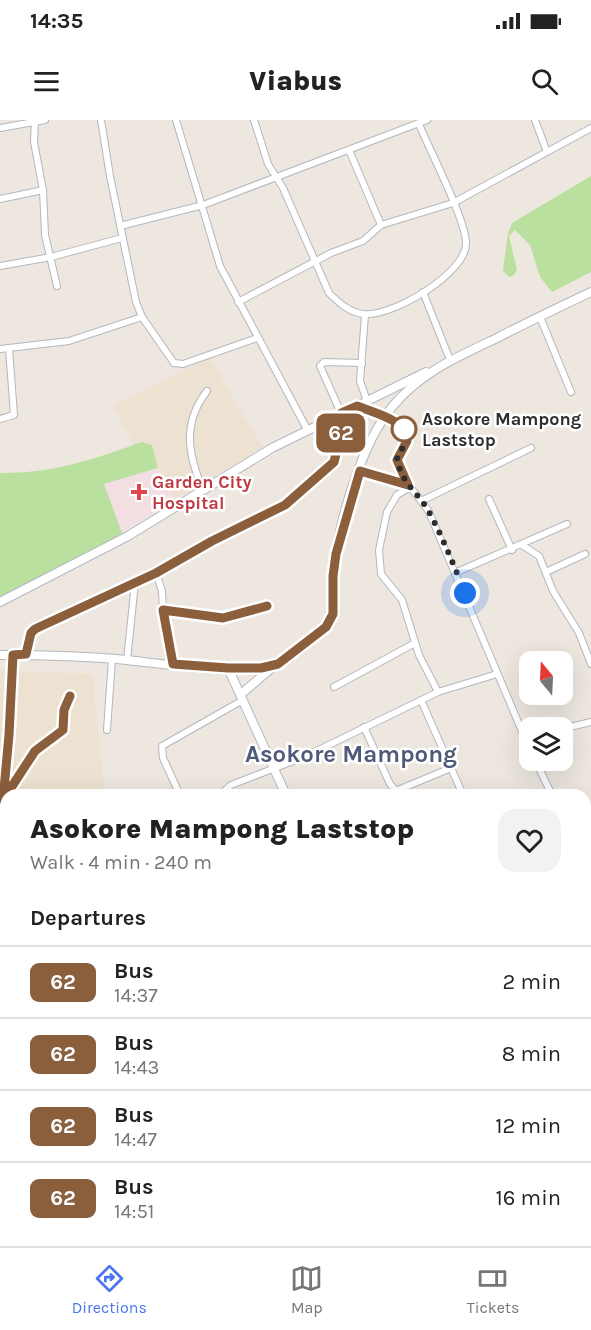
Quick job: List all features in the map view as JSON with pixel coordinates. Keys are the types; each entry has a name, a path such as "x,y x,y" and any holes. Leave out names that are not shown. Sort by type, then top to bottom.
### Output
{"street":[{"path":"0,128 45,120"},
{"path":"101,120 122,238 132,285 142,317 178,365 257,338"},
{"path":"176,120 220,266 308,429"},
{"path":"254,120 268,164 329,293 341,306 365,315 396,307 423,292 460,263 465,252 466,242 453,203 419,124"},
{"path":"120,226 203,205 427,120"},
{"path":"535,120 547,152"},
{"path":"35,121 34,142 43,190 45,235 57,286"},
{"path":"238,302 314,262 363,241 381,225 453,203 591,128"},
{"path":"349,150 381,225"},
{"path":"0,199 43,190"},
{"path":"0,267 51,257 122,238"},
{"path":"423,292 450,360"},
{"path":"0,602 128,536 308,429 591,292"},
{"path":"365,315 360,381 367,401"},
{"path":"0,349 69,340 142,317"},
{"path":"540,317 571,392"},
{"path":"0,419 10,419 14,415 9,349"},
{"path":"26,654 31,633 35,629 156,573 212,541 285,505 326,471 339,450 341,413 320,366 324,362 362,363"},
{"path":"177,789 164,758 162,746 242,697 331,620 334,604 333,568 360,471 384,417 400,399 436,367"},
{"path":"203,490 192,466 189,436 195,411 207,391"},
{"path":"357,406 398,424 407,435 404,448 397,460 409,486 429,512 457,572 497,674 519,722"},
{"path":"421,501 531,448"},
{"path":"360,471 409,486"},
{"path":"409,486 392,502 381,533 379,550 381,574 402,600 415,643 438,692"},
{"path":"489,499 512,550"},
{"path":"457,572 512,550 567,524"},
{"path":"522,545 539,556 553,591 579,633 591,664"},
{"path":"546,572 585,554"},
{"path":"156,573 162,591 163,610 173,664"},
{"path":"127,660 135,583"},
{"path":"163,610 223,618 267,606"},
{"path":"334,687 415,643"},
{"path":"0,655 26,654 228,668 261,668 278,664"},
{"path":"6,789 13,655"},
{"path":"107,730 112,659"},
{"path":"228,668 284,789"},
{"path":"227,789 231,785 306,756 438,692 497,674"},
{"path":"13,789 35,751 63,730 64,710 70,696"},
{"path":"421,700 460,789"},
{"path":"573,726 591,722"},
{"path":"364,727 396,789"},
{"path":"406,789 451,768"},
{"path":"540,771 549,789"}],"shaded area":[{"path":"210,358 262,447 175,500 158,468 152,445 142,442 134,445 113,408 118,403"},
{"name":"Garden City Hospital","path":"158,468 175,500 122,533 104,484"},
{"path":"0,670 92,674 104,789 0,789"}],"green space":[{"path":"591,176 591,272 552,292 540,277 530,245 515,230 509,236 517,270 513,276 509,277 503,271 508,233 512,223"},
{"path":"142,442 152,445 158,468 104,484 122,533 0,599 0,473 56,468 89,460"}],"bus line":[{"name":"62","path":"4,789 13,655 26,654 31,633 35,629 156,573 212,541 285,505 334,462 339,450 341,413 357,406 398,424 407,435 407,441 397,460 408,485 398,484 360,471 336,554 333,568 333,614 326,627 278,664 261,668 173,664 163,610 173,614 223,618 267,606"},
{"name":"62","path":"10,789 35,751 63,730 64,710 70,696"}],"place":[{"name":"Asokore Mampong Laststop","path":"404,429"},
{"name":"Garden City Hospital","path":"139,492"}],"district":[{"name":"Asokore Mampong","path":"351,754"}],"route":[{"path":"404,429 407,441 397,457 398,463 411,491 429,512 465,593"}]}
